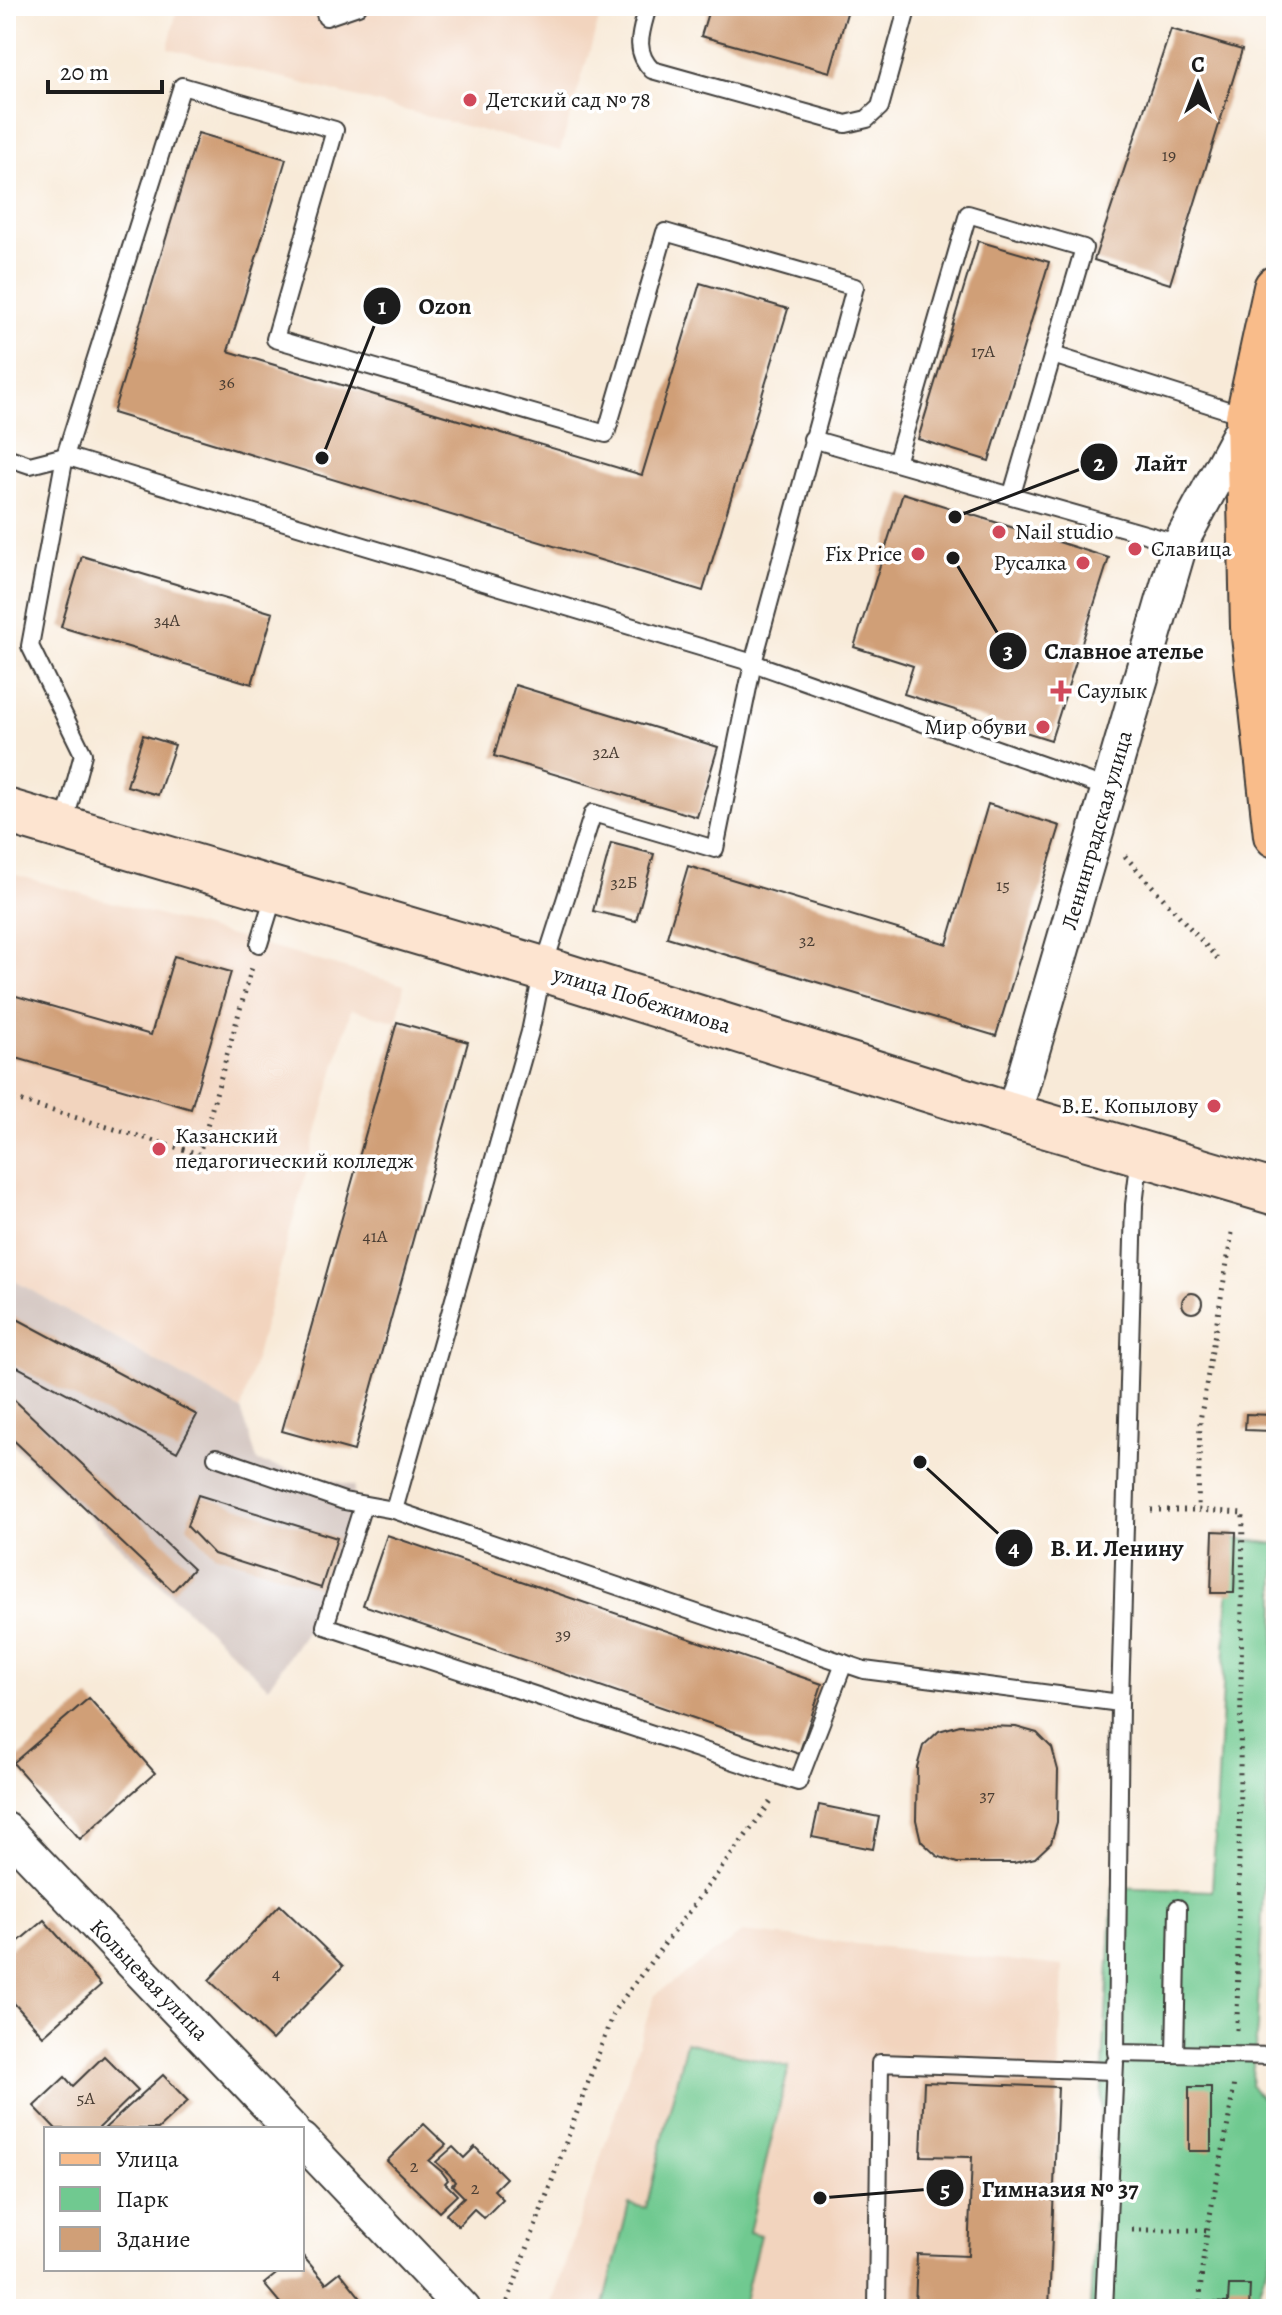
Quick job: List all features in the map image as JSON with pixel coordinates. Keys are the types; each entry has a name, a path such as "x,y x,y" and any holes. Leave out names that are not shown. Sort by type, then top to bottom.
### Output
{"main road":[{"name":"Ленинградская улица","path":"1276,288 1248,417 1253,627 1276,835"}],"street":[{"name":"Ленинградская улица","path":"1013,1116 1180,544 1248,417"},
{"name":"улица Побежимова","path":"6,811 543,969 1013,1116 1276,1193"},
{"name":"Кольцевая улица","path":"6,1830 289,2127"},
{"path":"304,2142 463,2309"}],"lane":[{"path":"323,6 326,17 358,6"},
{"path":"648,6 639,40 640,53 652,70 846,124 867,119 880,107 908,6"},
{"path":"64,828 83,754 30,646 65,456 182,86 335,130 275,339 606,434 665,232 855,287 753,663 715,849 593,813 543,969 530,1032 394,1510"},
{"path":"896,463 968,214 1084,248 1012,494"},
{"path":"1053,355 1248,417"},
{"path":"812,439 1180,544"},
{"path":"6,457 30,465 65,456 753,663 1110,789"},
{"path":"259,944 275,891"},
{"path":"1104,2309 1116,2053 1120,1703 1134,1205 1140,1154"},
{"path":"216,1457 344,1501 394,1510 864,1670 1120,1703"},
{"path":"363,1505 325,1626 788,1779 798,1782 844,1663"},
{"path":"1175,2054 1178,1908"},
{"path":"1116,2053 1276,2056"},
{"path":"877,2309 880,2063 1113,2071"}],"path":[{"path":"1098,827 1218,959"},
{"path":"6,1097 199,1154 259,944"},
{"path":"1198,1510 1200,1421 1232,1233"},
{"path":"1127,1510 1243,1513 1236,2056 1229,2128 1207,2230 1200,2309"},
{"path":"505,2309 614,2011 788,1779"},
{"path":"1107,2230 1207,2230"}],"shaded area":[{"name":"Детский сад № 78","path":"178,6 603,6 560,151 168,48"},
{"name":"Казанский педагогический колледж","path":"6,872 404,985 397,1022 351,1009 241,1410 6,1276"},
{"path":"6,1276 241,1410 258,1462 355,1486 330,1596 268,1687 6,1438"},
{"path":"743,1932 1063,1966 1049,2309 550,2309 655,1995"}],"green space":[{"path":"1231,1538 1276,1544 1276,1608 1257,2028 1251,2086 1276,2115 1276,2239 1260,2290 1259,2309 1090,2309 1113,1887 1212,1891"},
{"path":"686,2042 789,2067 749,2232 760,2235 742,2309 603,2309 629,2204 646,2208"}],"building":[{"path":"710,6 849,6 830,72 701,36"},
{"path":"1171,29 1242,50 1170,284 1094,260"},
{"path":"198,133 286,159 228,351 642,475 700,283 788,309 703,591 113,413"},
{"path":"978,241 1049,262 989,461 918,439"},
{"path":"903,493 1109,558 1051,740 904,694 913,666 854,647"},
{"path":"82,556 273,613 252,684 61,627"},
{"path":"515,685 718,747 697,817 494,756"},
{"path":"143,735 175,745 158,795 127,786"},
{"path":"988,804 1060,826 996,1036 667,937 688,866 947,944"},
{"path":"611,843 654,854 636,921 593,911"},
{"path":"174,956 231,972 191,1109 6,1055 6,993 151,1035"},
{"path":"397,1022 468,1042 354,1451 282,1431"},
{"path":"1192,1293 1199,1296 1202,1303 1199,1310 1192,1313 1185,1310 1182,1303 1185,1296"},
{"path":"6,1313 197,1415 177,1452 6,1361"},
{"path":"6,1392 193,1569 173,1591 6,1433"},
{"path":"1246,1414 1273,1415 1272,1431 1245,1430"},
{"path":"198,1495 337,1538 321,1588 214,1554 187,1526"},
{"path":"1213,1531 1236,1532 1234,1593 1211,1593"},
{"path":"387,1535 822,1684 799,1754 363,1605"},
{"path":"89,1698 155,1773 80,1839 13,1763"},
{"path":"960,1725 1016,1727 1037,1733 1052,1748 1058,1770 1057,1822 1051,1843 1035,1858 1014,1863 957,1863 937,1856 921,1841 916,1820 917,1767 923,1746 939,1731"},
{"path":"819,1805 879,1817 873,1849 812,1837"},
{"path":"280,1905 343,1966 272,2040 209,1980"},
{"path":"44,1920 101,1985 43,2036 6,1994 6,1952"},
{"path":"104,2056 138,2090 100,2127 54,2127 34,2106 65,2077 73,2086"},
{"path":"163,2075 188,2101 160,2127 106,2127"},
{"path":"924,2082 1058,2087 1049,2309 915,2309 917,2254 968,2256 972,2157 921,2156"},
{"path":"1189,2087 1211,2087 1211,2151 1189,2151"},
{"path":"424,2124 446,2145 429,2161 442,2172 448,2180 445,2183 457,2195 439,2212 387,2161"},
{"path":"453,2147 464,2158 475,2147 506,2178 494,2190 503,2199 484,2218 474,2209 458,2226 446,2214 464,2197 452,2185 455,2182 449,2174 436,2162"},
{"path":"304,2257 326,2283 340,2272 363,2301 354,2309 285,2309 264,2284 280,2271 304,2271"},
{"path":"1229,2285 1250,2285 1249,2309 1207,2309 1207,2302 1228,2303"}],"place":[{"name":"Детский сад № 78","path":"470,100"},
{"name":"Ozon","path":"322,458"},
{"name":"Лайт","path":"955,517"},
{"name":"Nail studio","path":"999,532"},
{"name":"Славица","path":"1135,549"},
{"name":"Fix Price","path":"918,554"},
{"name":"Славное ателье","path":"953,558"},
{"name":"Русалка","path":"1083,563"},
{"name":"Саулык","path":"1061,691"},
{"name":"Мир обуви","path":"1043,727"},
{"name":"В.Е. Копылову","path":"1214,1106"},
{"name":"Казанский педагогический колледж","path":"159,1149"},
{"name":"В. И. Ленину","path":"920,1462"},
{"name":"Гимназия № 37","path":"820,2198"}]}
